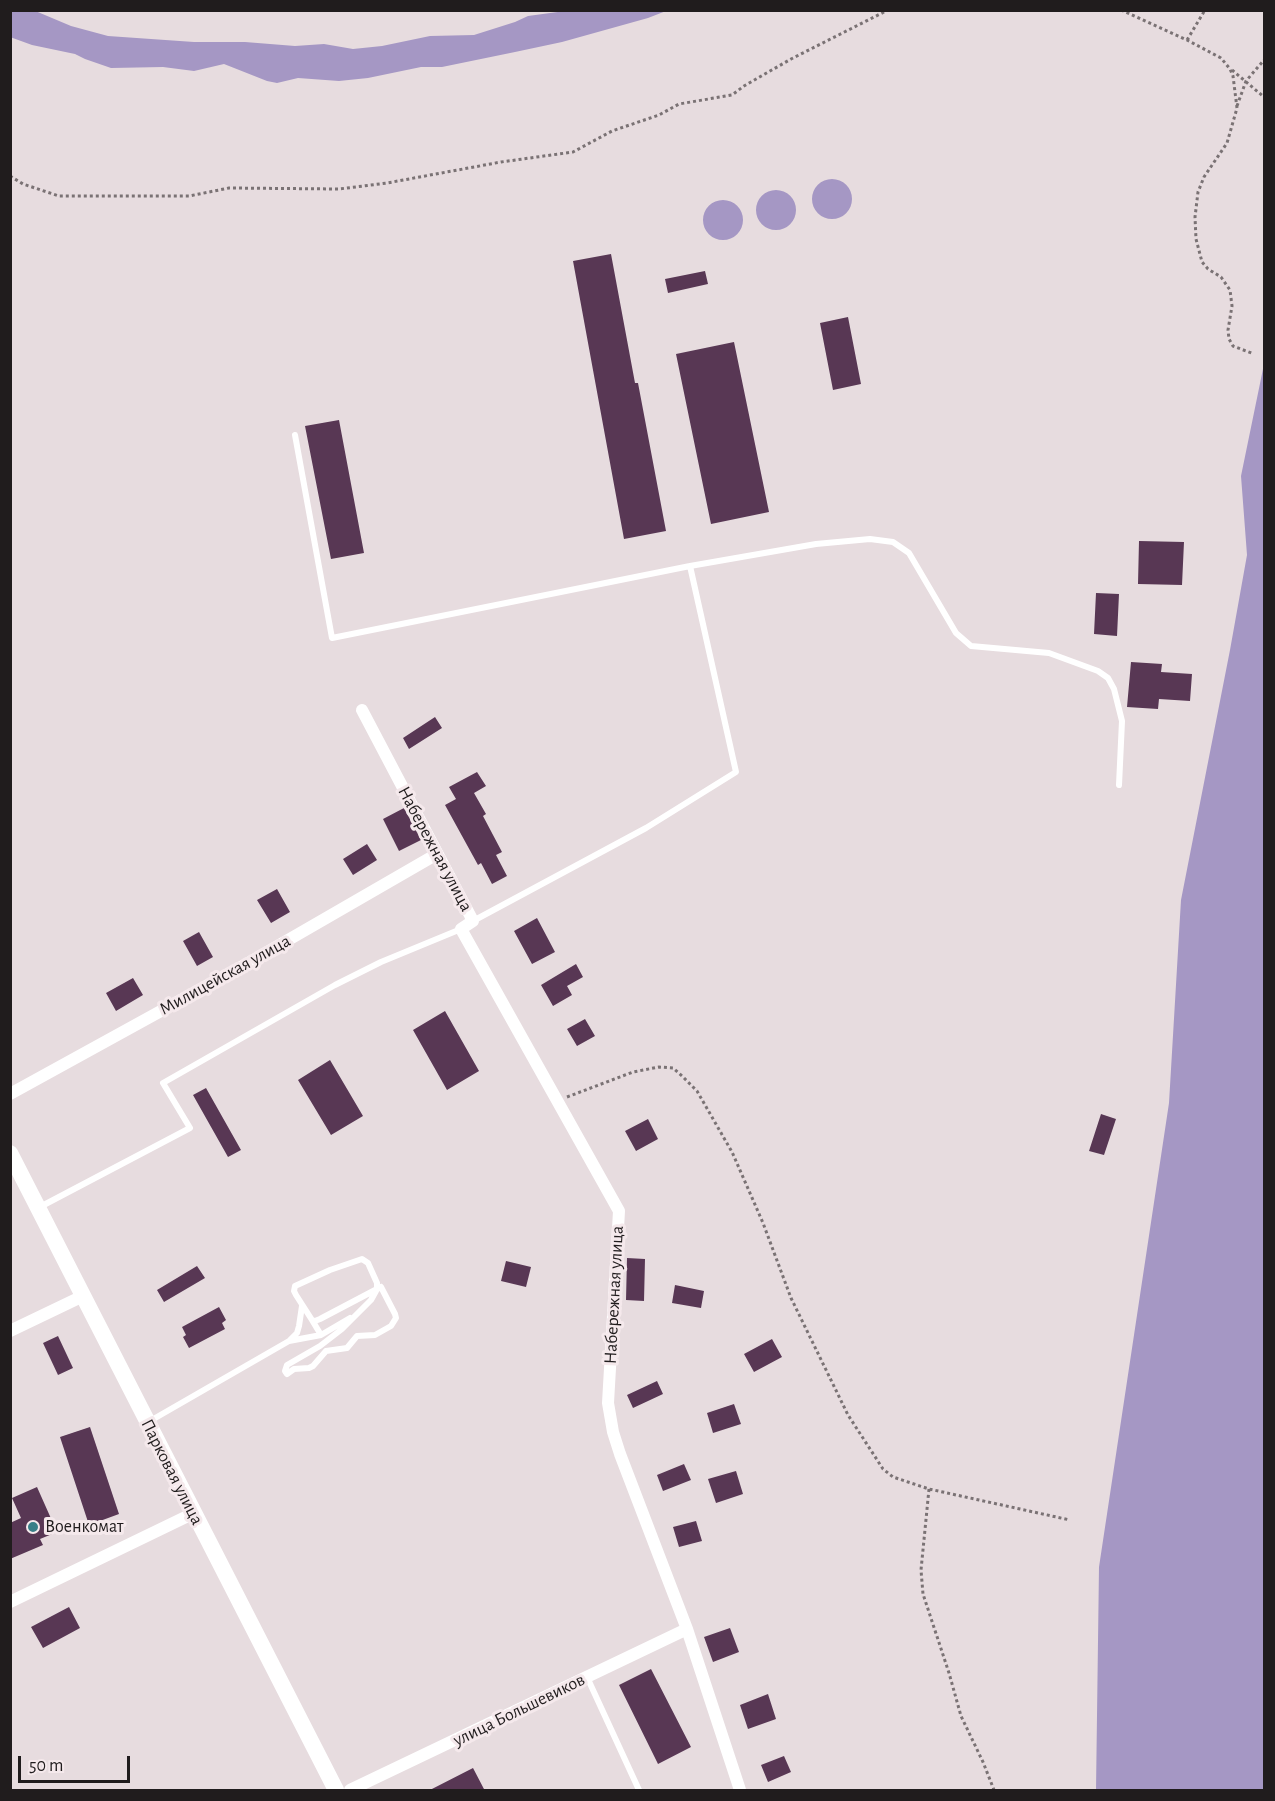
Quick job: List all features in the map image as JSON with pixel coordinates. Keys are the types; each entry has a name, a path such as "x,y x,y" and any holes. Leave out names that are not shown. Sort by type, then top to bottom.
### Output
{"street":[{"name":"Набережная улица","path":"362,710 473,921 461,929 619,1211 608,1403 620,1454 687,1629 740,1791"},
{"name":"Милицейская улица","path":"10,1094 250,962 437,854"},
{"name":"Парковая улица","path":"12,1158 336,1791"},
{"path":"10,1331 83,1296"},
{"path":"10,1602 194,1513"},
{"name":"улица Большевиков","path":"350,1791 687,1629"}],"lane":[{"path":"295,435 332,638 690,566 816,544 870,538 893,542 909,553 956,633 971,646 1049,653 1098,671 1108,678 1114,689 1122,722 1119,785"},
{"path":"473,921 646,828 736,772 690,566"},
{"path":"38,1208 190,1128 163,1083 335,985 381,962 461,929"},
{"path":"312,1320 320,1319 379,1288 386,1287 396,1318 391,1326 375,1335 357,1336 347,1347 326,1351 313,1366 294,1369 287,1374 285,1371 287,1365 330,1340 371,1300 379,1288 365,1260 355,1260 295,1286 294,1291 321,1335"},
{"path":"147,1423 289,1341 297,1333 302,1306"},
{"path":"289,1341 321,1335 357,1313"},
{"path":"587,1677 639,1791"}],"path":[{"path":"10,176 31,187 59,196 112,198 189,196 229,188 339,189 573,152 612,130 659,115 679,104 732,96 744,86 791,59 888,10"},
{"path":"1121,10 1221,58 1230,69 1264,97"},
{"path":"1187,40 1204,10"},
{"path":"1254,354 1233,346 1229,339 1228,330 1232,306 1230,290 1221,277 1202,262 1196,239 1195,217 1198,192 1204,177 1227,143 1246,81 1264,60"},
{"path":"1230,69 1237,108"},
{"path":"557,1101 623,1075 659,1066 673,1068 697,1091 732,1152 763,1223 791,1298 849,1415 883,1469 893,1477 930,1489 1070,1520"},
{"path":"930,1489 921,1570 923,1594 961,1716 994,1791"}],"shaded area":[{"path":"33,10 71,26 108,36 295,46 324,44 353,49 382,46 430,36 474,35 528,16 565,11 666,11 562,42 442,67 421,67 368,78 339,81 298,78 277,83 224,64 194,71 163,67 111,68 75,54 32,45 10,37 11,11"},
{"path":"832,179 846,185 852,199 846,213 832,219 818,213 812,199 818,185"},
{"path":"776,190 790,196 796,210 790,224 776,230 762,224 756,210 762,196"},
{"path":"723,200 737,206 743,220 737,234 723,240 709,234 703,220 709,206"},
{"path":"1264,364 1264,1790 1096,1790 1099,1567 1169,1103 1181,900 1247,555 1241,476"}],"building":[{"path":"611,254 666,531 624,539 573,261"},
{"path":"705,271 708,284 668,293 665,279"},
{"path":"848,317 861,384 833,390 820,323"},
{"path":"734,342 769,512 711,524 676,354"},
{"path":"339,420 364,553 331,559 305,426"},
{"path":"1139,541 1184,542 1182,585 1138,584"},
{"path":"1096,593 1119,594 1117,636 1094,634"},
{"path":"1131,662 1162,664 1161,672 1192,674 1190,701 1159,699 1158,709 1127,707"},
{"path":"435,717 442,728 409,749 403,738"},
{"path":"477,772 486,786 474,793 486,814 483,816 502,852 496,855 507,876 492,884 481,863 478,865 445,805 456,799 449,787"},
{"path":"404,808 421,840 399,851 383,819"},
{"path":"367,844 377,860 353,875 343,859"},
{"path":"277,889 290,912 271,923 257,900"},
{"path":"537,918 555,952 532,964 514,931"},
{"path":"199,932 213,957 197,966 183,941"},
{"path":"576,964 583,977 567,986 572,995 553,1006 541,985"},
{"path":"133,978 143,995 116,1011 106,993"},
{"path":"445,1011 479,1071 447,1090 413,1030"},
{"path":"585,1019 595,1036 577,1046 567,1029"},
{"path":"330,1060 363,1116 331,1135 298,1080"},
{"path":"206,1088 241,1150 228,1157 193,1095"},
{"path":"1101,1114 1116,1119 1104,1155 1089,1151"},
{"path":"648,1119 658,1139 636,1151 625,1131"},
{"path":"627,1258 645,1259 644,1301 626,1300"},
{"path":"506,1261 531,1267 526,1287 501,1281"},
{"path":"197,1266 205,1278 164,1302 157,1290"},
{"path":"675,1285 704,1291 701,1308 672,1303"},
{"path":"219,1307 226,1320 222,1323 225,1329 189,1348 183,1337 186,1335 182,1327"},
{"path":"58,1336 73,1368 58,1375 43,1343"},
{"path":"772,1339 782,1357 754,1372 744,1354"},
{"path":"657,1381 663,1394 633,1408 627,1395"},
{"path":"734,1404 741,1424 713,1433 707,1413"},
{"path":"90,1427 119,1514 89,1525 60,1437"},
{"path":"684,1464 691,1480 663,1491 657,1475"},
{"path":"736,1471 743,1494 716,1503 708,1479"},
{"name":"Военкомат","path":"37,1487 57,1532 40,1539 43,1545 10,1559 10,1523 21,1518 12,1498"},
{"path":"696,1521 702,1541 679,1547 673,1527"},
{"path":"69,1607 80,1628 43,1648 31,1627"},
{"path":"730,1628 739,1652 713,1662 704,1637"},
{"path":"651,1669 691,1747 658,1764 619,1685"},
{"path":"768,1694 776,1719 748,1729 740,1705"},
{"path":"784,1756 791,1772 768,1782 761,1765"},
{"path":"473,1768 485,1791 428,1791"}],"place":[{"name":"Военкомат","path":"33,1527"}]}
